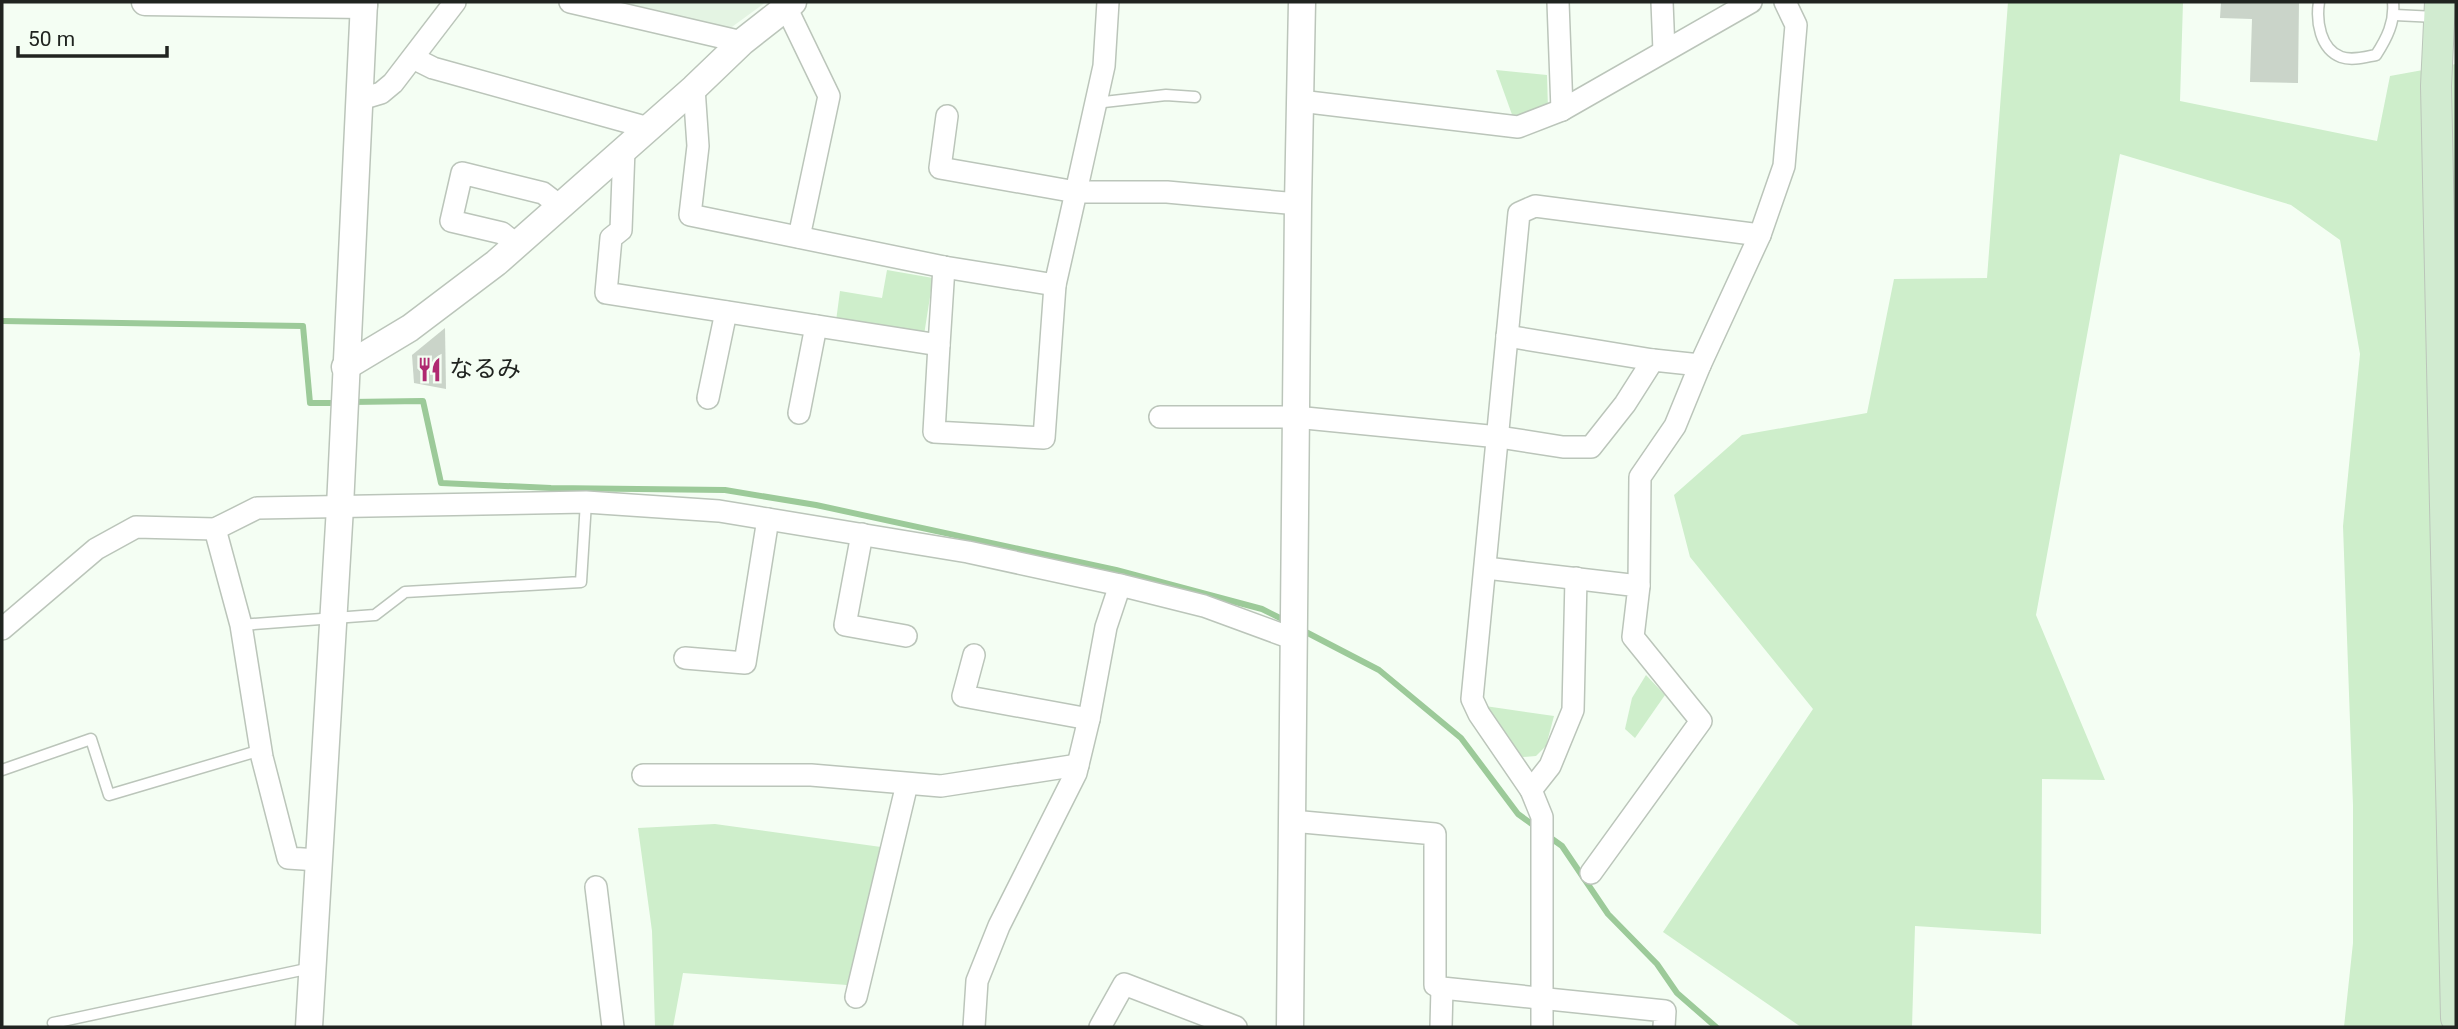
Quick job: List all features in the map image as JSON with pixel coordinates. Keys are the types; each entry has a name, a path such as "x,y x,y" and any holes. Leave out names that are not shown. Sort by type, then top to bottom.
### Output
{"main road":[{"path":"2439,9 2436,86 2456,1018"}],"street":[{"path":"145,2 364,3 340,507 309,1027"},
{"path":"361,99 381,93 394,83 455,2"},
{"path":"570,2 742,42"},
{"path":"944,267 934,432 1044,438 1055,285 1104,66 1108,2"},
{"path":"1290,1027 1302,2"},
{"path":"1558,2 1562,110"},
{"path":"1662,2 1664,51"},
{"path":"1300,101 1518,127 1562,110 1751,2"},
{"path":"1591,873 1701,721 1633,637 1639,586 1640,477 1675,426 1760,235 1784,166 1797,25 1785,2"},
{"path":"345,367 410,328 496,263 694,88 742,42 789,4 829,96 799,237"},
{"path":"413,58 433,68 649,128"},
{"path":"694,88 698,146 690,215 944,267 1055,285"},
{"path":"947,116 940,168 1076,191 1167,192 1298,204"},
{"path":"624,149 621,230 611,238 606,293 939,345"},
{"path":"517,245 502,233 451,221 462,173 543,193 560,206"},
{"path":"1542,1027 1542,817 1531,790 1479,714 1472,699 1499,438 1518,213 1535,206 1760,235"},
{"path":"708,398 726,312"},
{"path":"799,413 816,326"},
{"path":"1507,336 1700,365"},
{"path":"1160,417 1296,417 1563,447 1591,447 1625,404 1653,360"},
{"path":"2,629 96,550 136,527 215,529 257,508 586,502 719,511 968,552 1204,606 1294,639"},
{"path":"685,658 745,663 768,519"},
{"path":"215,529 241,625 261,750 288,858 318,860"},
{"path":"862,534 845,625 906,636"},
{"path":"1486,568 1639,586"},
{"path":"1531,790 1550,766 1573,710 1576,578"},
{"path":"974,1027 977,981 999,926 1039,850 1078,765 1106,627 1120,585"},
{"path":"974,654 963,696 1089,719"},
{"path":"643,775 811,775 941,786 1078,765"},
{"path":"856,997 907,784"},
{"path":"1293,821 1435,834 1435,985 1442,988 1665,1011 1664,1027"},
{"path":"596,887 613,1027"},
{"path":"1100,1027 1124,984 1236,1027"},
{"path":"1441,1027 1442,988"}],"lane":[{"path":"2319,2 2317,12 2320,34 2328,47 2341,57 2359,58 2376,55 2386,40 2395,15 2393,2"},
{"path":"2395,15 2439,9"},
{"path":"1096,103 1166,95 1195,97"},
{"path":"241,625 375,615 405,592 581,582 586,502"},
{"path":"2,770 92,739 109,795 261,750"},
{"path":"53,1023 311,968"}],"shaded area":[{"path":"601,2 766,2 725,32"}],"green space":[{"path":"2008,2 2183,2 2180,101 2377,141 2390,76 2456,64 2456,1027 2344,1027 2353,943 2353,805 2343,526 2360,354 2340,240 2291,205 2120,154 2036,615 2105,780 2042,779 2041,934 1915,926 1912,1027 1801,1027 1663,932 1813,709 1690,557 1674,495 1742,435 1867,413 1894,279 1987,278"},
{"path":"1496,70 1547,75 1548,109 1515,123"},
{"path":"887,270 933,278 924,335 836,321 840,291 882,298"},
{"path":"1646,675 1665,695 1635,738 1625,729 1632,698"},
{"path":"1485,706 1554,716 1546,746 1536,756 1523,757"},
{"path":"715,824 881,847 847,985 683,973 673,1027 655,1027 652,931 638,828"}],"building":[{"path":"2221,2 2299,2 2298,83 2250,82 2252,19 2220,18"},
{"name":"なるみ","path":"445,328 446,389 414,383 412,355"}],"waterway":[{"path":"2,321 303,326 310,403 339,403"},
{"path":"350,402 423,401 441,483 551,488 725,490 816,505 1116,570 1262,609 1286,621"},
{"path":"1302,630 1379,670 1461,738 1518,814 1536,827"},
{"path":"1548,836 1562,846 1608,914 1657,964 1677,993 1716,1027"}],"place":[{"name":"なるみ","path":"429,369"}]}
